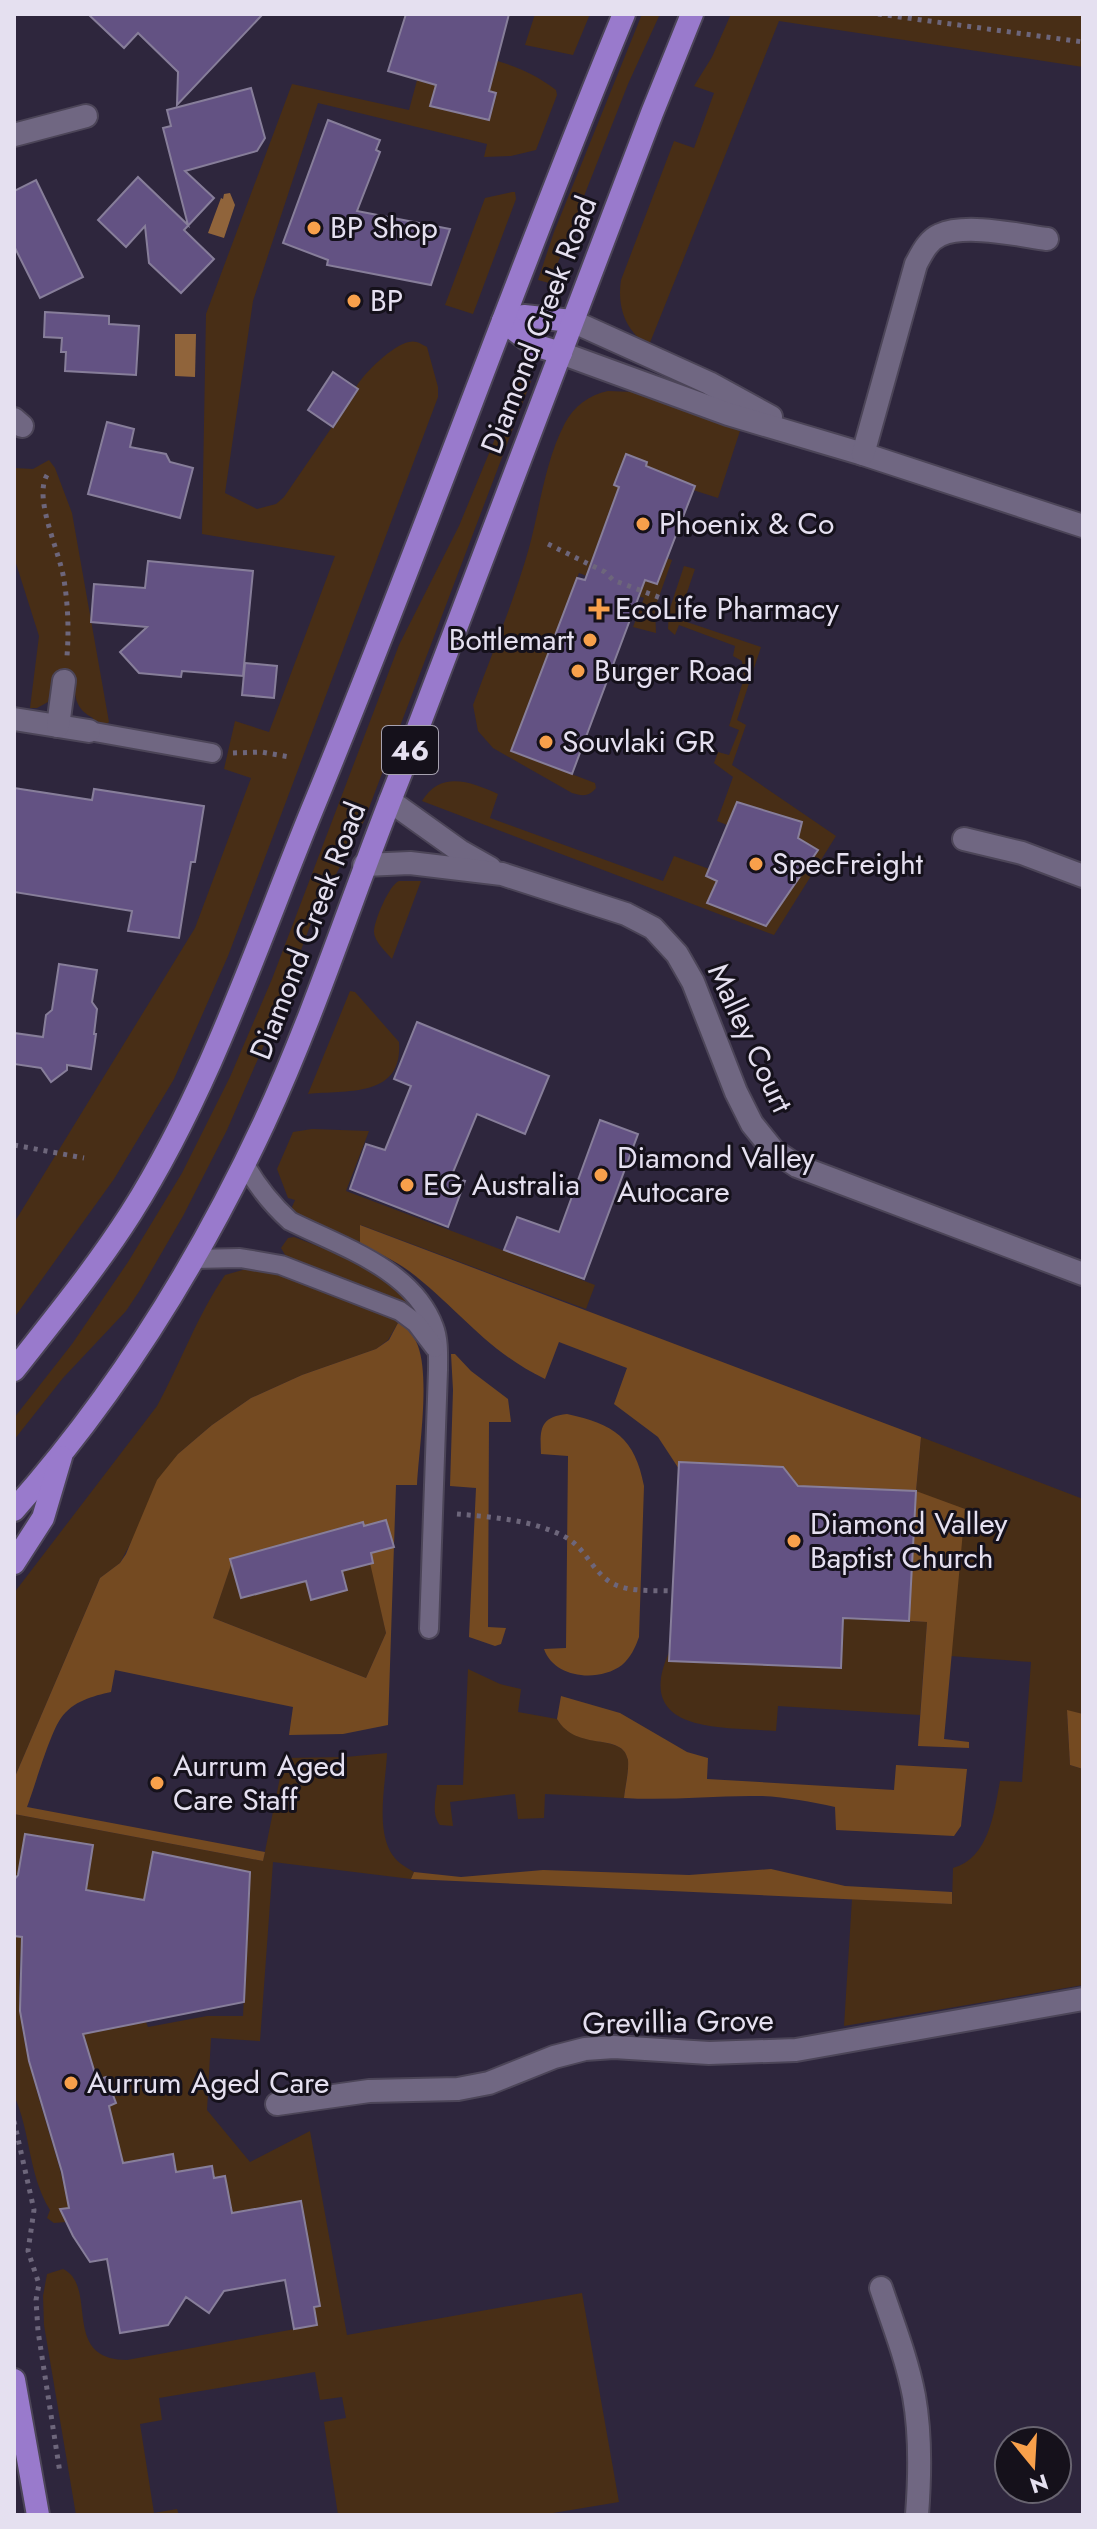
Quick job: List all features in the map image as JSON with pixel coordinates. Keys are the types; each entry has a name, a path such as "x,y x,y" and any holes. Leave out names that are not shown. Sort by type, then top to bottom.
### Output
{"main road":[{"name":"Diamond Creek Road","path":"14,1370 69,1301 131,1213 209,1066 379,649 624,14"},
{"name":"Diamond Creek Road","path":"14,1510 120,1377 151,1331 194,1259 244,1163 306,1024 364,865 692,14"},
{"path":"503,321 524,316 572,321"},
{"path":"503,321 534,345 561,353"},
{"path":"14,1563 43,1518 62,1452"},
{"path":"14,2380 38,2515"}],"street":[{"path":"14,135 86,116"},
{"path":"863,454 916,264 926,246 939,235 954,231 979,230 1047,239"},
{"path":"572,321 709,383 803,435"},
{"path":"561,353 714,409 1083,526"},
{"path":"58,726 64,681"},
{"path":"14,719 89,731"},
{"name":"Malley Court","path":"390,801 460,851 502,874 626,914 653,928 677,954 693,982 736,1092 752,1124 773,1150 797,1166 1083,1274"},
{"path":"964,839 1022,853 1083,876"},
{"name":"Malley Court","path":"364,865 410,863 502,874"},
{"name":"Grevillia Grove","path":"277,2104 369,2091 458,2089 489,2083 554,2057 585,2049 614,2047 709,2053 796,2050 1083,1999"},
{"path":"881,2288 914,2397 920,2469 917,2515"}],"lane":[{"path":"89,731 212,753"},
{"path":"244,1163 264,1196 290,1221 356,1253 394,1276 415,1295 436,1329 439,1354 429,1629"},
{"path":"194,1259 240,1258 272,1263 379,1302 416,1323 439,1354"}],"path":[{"path":"878,14 1083,42"},
{"path":"47,475 43,482 43,501 63,570 68,610 64,681"},
{"path":"548,544 605,572 613,580 666,600"},
{"path":"212,753 261,752 290,757"},
{"path":"14,1145 84,1158"},
{"path":"433,1513 488,1516 548,1531 567,1538 606,1579 617,1585 673,1591"},
{"path":"14,2121 34,2210 29,2261 39,2284 36,2300 38,2331 62,2484"}],"shaded area":[{"path":"535,14 590,14 573,55 525,45"},
{"path":"642,14 660,14 628,84 555,270 549,283 538,280 554,232"},
{"path":"731,14 1083,14 1083,67 779,21 649,345 634,333 624,317 620,299 621,280 674,141 694,148 714,93 694,86 712,57"},
{"path":"426,47 511,65 541,80 556,90 557,95 536,150 511,156 484,157 487,144 318,103 253,301 225,493 257,509 276,504 284,497 358,389 356,387 360,381 380,360 402,344 414,342 427,347 438,397 228,956 174,1079 114,1179 14,1318 14,1223 195,928 251,778 224,769 235,721 269,732 335,556 202,534 206,314 292,84 409,110"},
{"path":"515,192 516,199 473,314 445,305 485,198"},
{"path":"230,193 235,205 224,238 208,233 221,198"},
{"path":"175,334 196,334 195,377 175,376"},
{"path":"520,378 531,381 364,821 313,918 274,1022 227,1130 183,1216 126,1311 63,1378 14,1440 14,1418 72,1344 128,1262 182,1173 230,1077 272,979 399,645 459,526"},
{"path":"608,391 633,392 740,431 718,498 693,490 694,485 646,466 619,487 593,558 657,584 667,558 672,560 655,608 656,633 633,627 644,598 579,573 511,751 595,783 593,791 582,795 572,793 493,748 478,731 473,705 523,568 558,438 578,406 588,398"},
{"path":"49,460 72,513 109,722 105,725 93,722 93,718 79,706 75,678 54,675 48,702 30,708 39,636 14,557 14,468 33,469"},
{"path":"684,566 695,569 678,619 761,647 737,720 746,725 732,765 836,836 774,935 422,801 438,785 457,781 467,783 498,794 490,818 663,881 674,856 709,869 727,825 717,821 733,777 714,763 718,752 729,755 739,730 729,726 744,678 742,661 733,656 735,646 679,625 675,635 668,629 669,611"},
{"path":"399,881 421,881 392,959 378,943 374,932 383,904"},
{"path":"350,991 355,992 399,1042 398,1060 383,1082 370,1088 308,1094"},
{"path":"312,1129 369,1131 346,1191 595,1285 586,1309 361,1225 360,1243 294,1215 292,1207 295,1200 288,1198 277,1169 293,1132"},
{"path":"360,1225 921,1437 916,1491 965,1509 944,1739 969,1742 969,1748 918,1746 927,1622 909,1621 915,1491 798,1486 783,1467 679,1462 679,1469 658,1437 614,1404 627,1368 559,1342 545,1379 524,1368 489,1342 409,1271 360,1243"},
{"path":"294,1237 380,1277 420,1315 380,1292 287,1258 281,1248 288,1238"},
{"path":"253,1267 264,1268 379,1309 399,1321 388,1340 376,1349 302,1375 251,1398 178,1454 120,1563 100,1578 14,1779 14,1593 157,1406 225,1275"},
{"path":"399,1321 410,1332 421,1360 423,1395 417,1485 396,1485 388,1725 343,1734 289,1735 293,1707 115,1670 111,1692 77,1703 61,1718 27,1807 265,1852 263,1861 14,1814 14,1779 100,1578 120,1563 126,1554 157,1480 178,1454 251,1398 302,1375 376,1349 389,1340","holes":["370,1563 386,1633 366,1678 213,1618 231,1565 241,1598 306,1581 311,1600 347,1590 342,1571"]},
{"path":"451,1354 455,1354 471,1371 508,1399 511,1422 489,1422 488,1627 506,1628 501,1644 495,1646 469,1637 476,1488 450,1486"},
{"path":"567,1414 598,1423 620,1436 635,1456 644,1486 639,1637 622,1665 601,1674 567,1672 549,1659 544,1649 566,1648 568,1456 541,1454 541,1438 546,1422"},
{"path":"921,1437 1083,1499 1083,1714 1067,1711 1070,1765 1083,1769 1083,1985 844,2026 852,1899 952,1904 953,1868 965,1863 982,1845 992,1820 1000,1781 1022,1782 1031,1662 950,1656 916,1491"},
{"path":"371,1563 386,1633 366,1678 213,1618 231,1564 306,1581 311,1599 342,1571"},
{"path":"843,1618 927,1622 920,1715 778,1706 776,1731 708,1726 672,1711 662,1698 661,1677 670,1650 670,1661 840,1668"},
{"path":"468,1669 500,1684 521,1689 518,1712 557,1719 576,1735 618,1746 628,1760 624,1798 545,1794 544,1818 518,1819 515,1794 450,1802 453,1826 440,1825 435,1811 437,1785 463,1785"},
{"path":"561,1696 620,1713 687,1752 708,1758 707,1779 894,1790 896,1765 967,1769 961,1826 954,1836 836,1830 835,1807 798,1800 761,1796 624,1798 628,1760 624,1751 609,1743 576,1736 566,1729 557,1719"},
{"path":"1067,1710 1083,1714 1083,1769 1070,1765"},
{"path":"387,1753 383,1828 392,1855 414,1872 411,1879 273,1862 260,2041 211,2038 207,2110 250,2162 310,2131 347,2335 582,2293 619,2502 541,2515 338,2515 324,2422 346,2418 342,2397 320,2400 315,2372 159,2398 162,2420 140,2424 154,2513 177,2509 179,2515 76,2515 44,2325 43,2296 47,2274 63,2269 73,2278 79,2290 87,2336 94,2348 106,2357 127,2360 317,2325 314,2307 320,2305 301,2201 232,2213 214,2178 176,2172 173,2154 123,2163 109,2106 115,2102 107,2078 97,2080 83,2034 146,2022 148,2027 207,2016 243,2016 250,1872 153,1852 144,1900 86,1889 92,1845 25,1834 18,1875 14,1880 14,1814 263,1861 284,1758"},
{"path":"771,1869 845,1886 952,1892 952,1904 411,1879 414,1872 461,1877 543,1870 689,1875"},
{"path":"14,1936 22,1937 19,1992 24,2036 69,2208 60,2210 66,2222 54,2223 47,2218 50,2210 37,2182 14,2095"}],"building":[{"path":"88,14 263,14 177,105 178,72 138,33 124,48"},
{"path":"406,14 509,14 489,91 496,93 489,120 430,106 436,85 388,71"},
{"path":"251,88 265,138 257,151 185,171 214,198 184,230 214,259 181,293 149,263 145,226 126,247 98,220 138,177 188,225 163,128 171,126 167,110"},
{"path":"328,120 380,140 376,150 380,152 357,211 450,229 431,285 327,265 328,260 283,243"},
{"path":"36,180 83,277 40,298 14,246 14,191"},
{"path":"45,312 109,316 109,324 139,326 136,375 65,371 66,352 61,352 62,338 44,337"},
{"path":"333,372 358,389 333,427 308,410"},
{"path":"107,422 134,429 130,447 166,454 170,462 193,468 180,518 88,494"},
{"path":"626,454 647,462 646,466 695,486 657,584 645,580 572,774 511,751 577,578 585,580 619,487 614,485"},
{"path":"148,561 253,571 243,676 182,671 181,677 139,673 120,652 147,627 91,622 94,584 145,588"},
{"path":"245,663 277,666 274,698 242,695"},
{"path":"14,788 92,800 94,789 204,806 179,938 128,931 132,911 14,892"},
{"path":"737,802 802,822 798,838 818,850 766,926 707,903 717,881 706,876"},
{"path":"59,964 97,970 92,1002 97,1009 96,1034 91,1069 67,1065 67,1070 51,1082 41,1068 14,1064 14,1033 43,1037 46,1015 52,1010"},
{"path":"417,1022 549,1076 525,1134 477,1114 451,1177 465,1181 448,1227 350,1189 366,1144 385,1150 411,1086 394,1079"},
{"name":"Diamond Valley Autocare","path":"600,1120 638,1134 584,1279 504,1250 517,1217 559,1232"},
{"name":"Diamond Valley Baptist Church","path":"679,1462 783,1467 798,1486 916,1491 909,1621 843,1618 841,1668 669,1661"},
{"path":"386,1520 394,1547 371,1553 373,1563 342,1571 347,1590 311,1600 306,1581 241,1598 230,1559 363,1522 364,1526"},
{"name":"Aurrum Aged Care","path":"25,1834 93,1845 86,1890 144,1900 153,1852 250,1872 244,2002 83,2034 97,2080 106,2077 116,2103 109,2106 123,2163 173,2154 176,2172 212,2166 214,2178 225,2176 232,2213 301,2201 320,2306 314,2307 317,2325 294,2329 285,2280 224,2291 209,2313 186,2297 168,2325 120,2333 107,2259 90,2262 60,2209 69,2208 62,2172 29,2061 20,2011 22,1937 14,1936 14,1880 18,1875"}],"place":[{"name":"BP Shop","path":"314,228"},
{"name":"BP","path":"354,301"},
{"name":"Phoenix & Co","path":"643,524"},
{"name":"EcoLife Pharmacy","path":"599,609"},
{"name":"Bottlemart","path":"590,640"},
{"name":"Burger Road","path":"578,671"},
{"name":"Souvlaki GR","path":"546,742"},
{"name":"SpecFreight","path":"756,864"},
{"name":"Diamond Valley Autocare","path":"601,1175"},
{"name":"EG Australia","path":"407,1185"},
{"name":"Diamond Valley Baptist Church","path":"794,1541"},
{"name":"Aurrum Aged Care Staff","path":"157,1783"},
{"name":"Aurrum Aged Care","path":"71,2083"}]}
